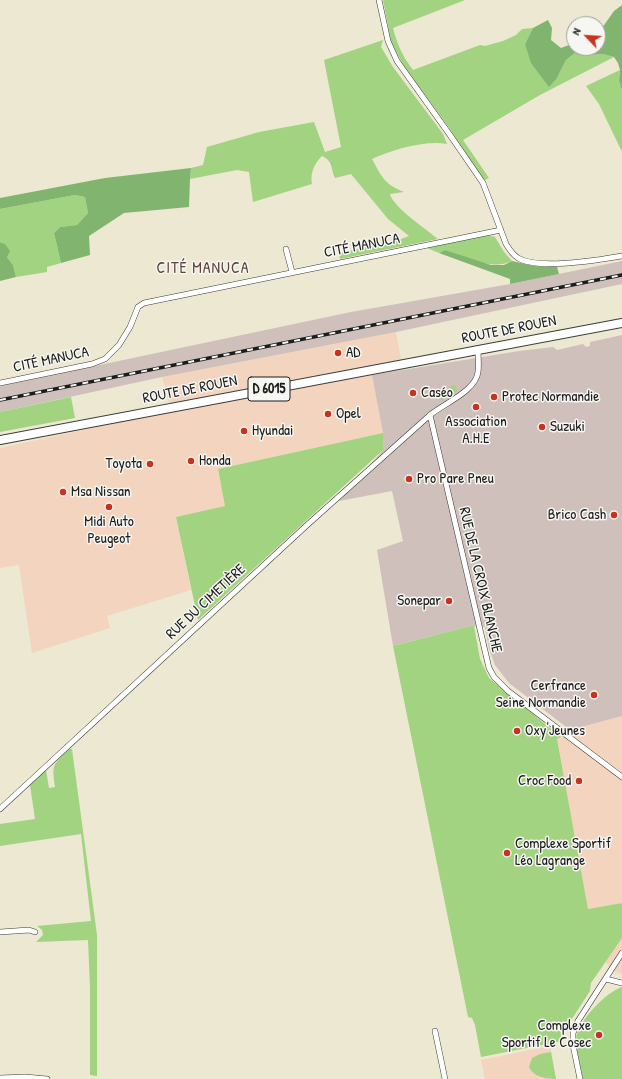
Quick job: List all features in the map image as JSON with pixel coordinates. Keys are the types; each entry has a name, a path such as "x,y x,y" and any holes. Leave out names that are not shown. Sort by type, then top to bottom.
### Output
{"main road":[{"name":"ROUTE DE ROUEN","path":"0,440 622,323"}],"street":[{"path":"379,0 388,41 397,61 483,183 510,251 518,258 536,263 603,260 622,256"},
{"name":"CITÉ MANUCA","path":"0,383 92,364 105,359 119,345 130,327 138,307 144,303 501,230"},
{"path":"286,249 292,272"},
{"path":"430,415 466,390 474,382 478,373 478,350"},
{"name":"RUE DE LA CROIX BLANCHE","path":"430,415 489,668 494,677 508,691 622,777"},
{"name":"RUE DU CIMETIÈRE","path":"0,809 311,521 430,415"},
{"path":"0,932 29,930 35,932"},
{"path":"580,1079 573,1045 573,1033 578,1021 597,994 622,953"},
{"path":"606,979 622,984"},
{"path":"435,1031 445,1079"},
{"path":"0,1078 47,1079"}],"shaded area":[{"path":"622,261 622,284 396,332 162,377 0,412 0,386 351,312 510,284"},
{"path":"396,332 403,370 372,375 383,433 218,469 226,506 176,517 191,590 107,616 110,628 32,653 19,565 0,568 0,448 171,411 162,377"},
{"path":"622,335 622,716 570,730 509,683 495,665 489,649 485,627 471,626 393,646 377,550 403,541 392,491 339,501 383,450 383,433 372,375 519,351 553,347 557,350 583,344 586,347 590,346 590,342"},
{"path":"622,716 622,903 588,909 557,739 570,730"},
{"path":"622,938 622,974 619,974 605,962"},
{"path":"550,1046 556,1079 485,1079 481,1060"}],"green space":[{"path":"383,0 465,0 393,28 401,50 413,70 480,45 485,46 503,41 516,35 522,29 533,28 525,44 557,78 566,60 571,56 606,55 614,57 540,95 463,140 489,178 483,181 450,129 403,65 391,41"},
{"path":"622,5 622,88 619,81 620,70 618,63 614,57 606,55 606,22 614,11"},
{"path":"548,20 552,28 551,40 561,48 566,46 566,56 571,56 566,60 557,78 549,87 531,63 525,44 533,28"},
{"path":"383,40 381,47 393,67 443,134 447,144 429,143 409,147 389,152 372,159 384,179 392,186 404,192 390,194 392,199 411,218 438,239 340,259 339,253 396,241 409,236 388,219 351,174 335,178 330,163 322,156 313,169 312,184 253,202 249,172 237,170 190,179 191,168 203,165 207,147 259,132 314,122 325,152 341,147 324,60"},
{"path":"620,70 619,81 622,88 622,152 599,104 586,86"},
{"path":"191,168 189,207 124,213 89,236 90,255 61,263 54,233 60,227 77,225 88,213 85,197 75,195 0,209 0,198 105,178"},
{"path":"75,195 85,197 88,213 77,225 60,227 54,233 61,263 47,267 47,272 16,277 13,265 7,257 5,244 0,242 0,209"},
{"path":"487,235 495,237 504,252 512,261 504,264 487,264 445,250 439,253 427,248"},
{"path":"0,242 5,244 10,251 7,257 13,265 16,277 0,281"},
{"path":"445,250 491,265 504,265 512,261 534,266 557,267 559,274 510,284 510,279 439,253"},
{"path":"453,385 456,386 457,391 441,401 441,396"},
{"path":"71,397 75,418 0,432 0,412"},
{"path":"383,433 383,450 198,620 176,517 225,506 218,469"},
{"name":"Complexe Sportif Léo Lagrange","path":"474,626 480,659 489,678 561,737 557,739 588,909 622,903 622,938 591,983 590,991 566,1028 560,1029 562,1041 481,1057 475,1025 472,1018 468,1017 393,646"},
{"path":"69,749 72,749 97,935 97,1076 90,1075 90,987 88,940 36,942 43,935 42,930 37,926 91,921 81,834 0,846 0,824 35,819 30,785 46,770 49,788 55,787 54,766"},
{"name":"Complexe Sportif Le Cosec","path":"622,987 622,1079 583,1079 576,1048 576,1039 581,1024 593,1008 608,995"},
{"path":"551,1052 556,1079 545,1078 537,1075 529,1067 532,1058 540,1054"}],"railway":[{"path":"0,400 622,275"}],"place":[{"name":"AD","path":"338,353"},
{"name":"Caséo","path":"413,393"},
{"name":"Protec Normandie","path":"494,397"},
{"name":"Association A.H.E","path":"476,407"},
{"name":"Opel","path":"328,414"},
{"name":"Suzuki","path":"542,427"},
{"name":"Hyundai","path":"244,431"},
{"name":"Honda","path":"191,461"},
{"name":"Toyota","path":"150,464"},
{"name":"Pro Pare Pneu","path":"409,479"},
{"name":"Msa Nissan","path":"63,492"},
{"name":"Midi Auto Peugeot","path":"109,507"},
{"name":"Brico Cash","path":"614,515"},
{"name":"Sonepar","path":"449,601"},
{"name":"Cerfrance Seine Normandie","path":"594,695"},
{"name":"Oxy'Jeunes","path":"517,731"},
{"name":"Croc Food","path":"579,781"},
{"name":"Complexe Sportif Léo Lagrange","path":"507,853"},
{"name":"Complexe Sportif Le Cosec","path":"599,1035"}],"district":[{"name":"CITÉ MANUCA","path":"203,269"}]}
